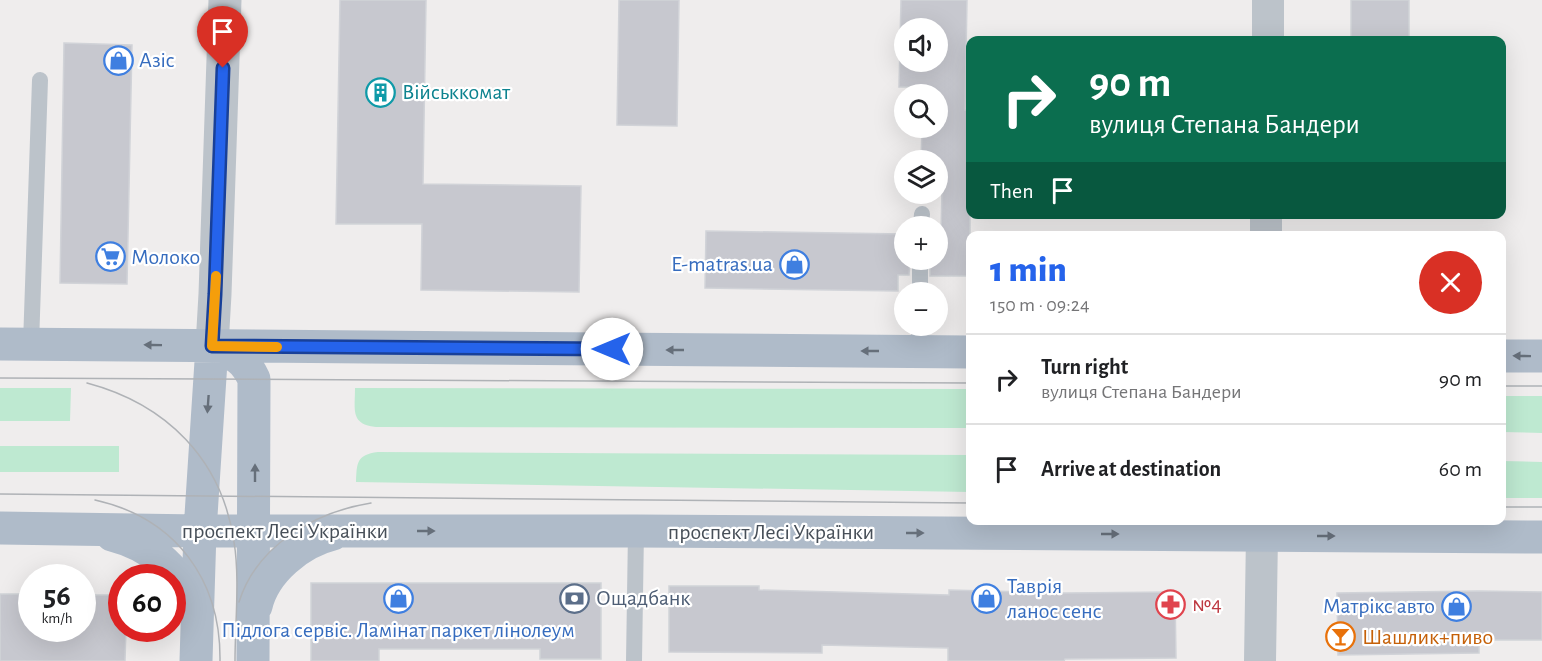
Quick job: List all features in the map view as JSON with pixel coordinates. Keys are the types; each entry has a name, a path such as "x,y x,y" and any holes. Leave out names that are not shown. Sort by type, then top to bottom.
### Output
{"main road":[{"path":"16,344 212,346 919,339 966,351"},
{"path":"196,661 200,531 212,346"},
{"path":"212,346 232,353 248,365 254,379 253,661"},
{"path":"1506,356 1542,356"},
{"name":"проспект Лесі Українки","path":"0,528 200,531 636,531 1228,528 1542,537"},
{"path":"78,529 124,538 144,546 175,572 188,592 196,614"},
{"path":"254,616 258,598 267,580 282,564 300,548 324,537 347,531"}],"street":[{"path":"212,346 225,0"},
{"path":"1268,0 1268,36"},
{"path":"1260,661 1271,530"}],"lane":[{"path":"16,344 39,80"},
{"path":"634,661 636,531"}],"green space":[{"path":"0,388 71,388 70,421 0,421"},
{"path":"355,388 966,389 966,428 376,427 362,423 355,409"},
{"path":"1506,396 1542,396 1542,433 1506,432"},
{"path":"0,446 119,446 119,472 0,472"},
{"path":"371,453 966,455 966,492 356,482 359,461"},
{"path":"1506,461 1542,462 1542,498 1506,498"}],"building":[{"path":"340,0 426,0 423,184 581,186 579,292 421,290 422,224 336,224"},
{"path":"619,0 679,0 677,126 617,125"},
{"path":"901,0 967,0 966,219 970,219 970,231 966,231 966,276 930,276 930,270 948,270 948,216 941,216 942,204 948,204 948,150 921,150 922,138 948,138 948,84 899,84 899,72 948,72 948,18 901,18"},
{"path":"1351,0 1409,0 1409,36 1351,36"},
{"path":"64,43 132,45 127,284 60,283"},
{"path":"706,231 894,234 894,270 909,270 909,275 898,275 898,282 894,282 894,291 705,288"},
{"path":"311,583 601,583 601,659 540,659 540,649 379,649 379,661 311,661"},
{"path":"669,586 759,586 759,590 949,595 949,590 1065,593 1175,592 1176,658 948,661 948,648 822,645 822,653 669,652"},
{"path":"1542,592 1542,640 1479,640 1479,653 1338,655 1337,593"},
{"path":"0,594 18,594 18,642 96,642 96,595 108,595 108,642 126,642 125,661 0,661"}],"tram line":[{"path":"0,378 966,383"},
{"path":"87,383 116,392 142,405 165,421 186,439 203,461 217,485 227,512 236,556 235,661"},
{"path":"1506,386 1542,386"},
{"path":"0,494 966,503"},
{"path":"95,500 124,509 149,521 170,537 188,557 202,579 212,604 218,632 220,661"},
{"path":"239,602 259,564 291,534 329,514 371,503"},
{"path":"1506,507 1542,507"}],"slow traffic":[{"path":"216,276 212,346 277,347"}],"place":[{"name":"Азіс","path":"118,60"},
{"name":"Військкомат","path":"381,92"},
{"name":"Молоко","path":"110,257"},
{"name":"E-matras.ua","path":"794,264"},
{"name":"Підлога сервіс. Ламінат паркет лінолеум","path":"398,598"},
{"name":"Ощадбанк","path":"575,598"},
{"name":"Таврія ланос сенс","path":"986,599"},
{"name":"№4","path":"1171,604"},
{"name":"Матрікс авто","path":"1456,606"},
{"name":"Шашлик+пиво","path":"1341,637"}],"route":[{"path":"223,68 212,346 612,349"}]}
